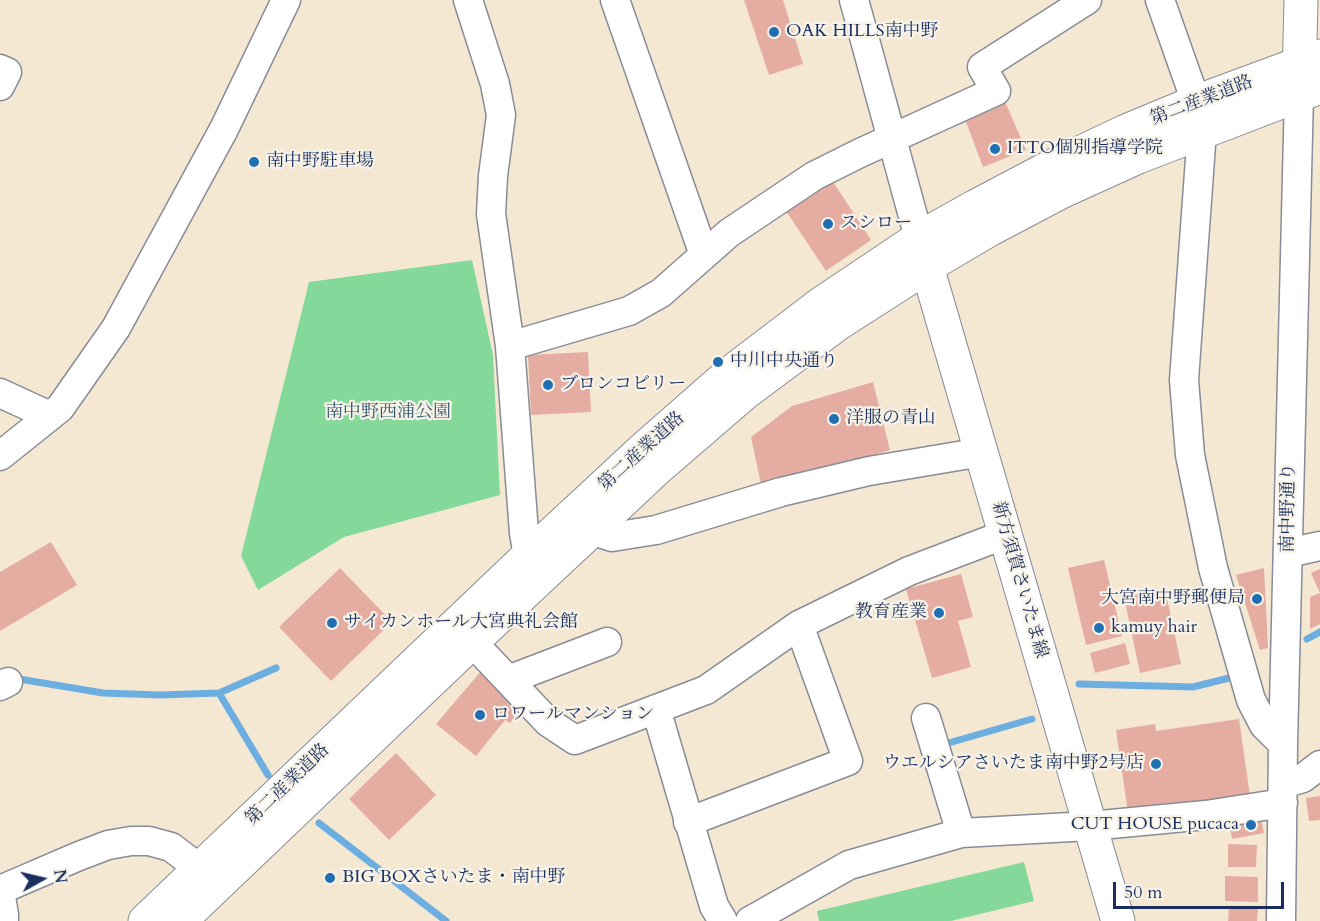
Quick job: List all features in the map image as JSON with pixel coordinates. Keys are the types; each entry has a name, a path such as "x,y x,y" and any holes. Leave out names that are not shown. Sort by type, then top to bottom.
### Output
{"main road":[{"path":"1301,0 1309,75"},
{"name":"第二産業道路","path":"180,921 658,468 746,393 839,322 976,206 1126,131 1199,117 1309,75"},
{"name":"第二産業道路","path":"145,921 528,556 641,451 730,373 822,303 923,252"},
{"name":"新方須賀さいたま線","path":"923,252 1118,921"}],"street":[{"path":"0,456 60,408 116,328 224,129 286,0"},
{"path":"468,0 495,84 501,115 493,176 491,214 510,346 524,533 528,556"},
{"path":"615,0 704,255"},
{"path":"854,0 923,252"},
{"path":"510,346 629,311 662,293 729,233 814,176 996,91 982,67 1087,0"},
{"path":"1160,0 1199,117 1184,380 1190,455 1213,568 1251,700 1264,725 1283,744"},
{"path":"0,69 7,72 0,86"},
{"name":"南中野通り","path":"1281,921 1288,553 1309,75"},
{"path":"0,393 50,416"},
{"path":"591,530 612,537 657,530 781,492 858,473 982,452"},
{"path":"472,642 548,722 575,740 706,690 799,625 909,571 1005,534"},
{"path":"1288,553 1320,546"},
{"path":"688,822 848,762 799,625"},
{"path":"508,680 607,642"},
{"path":"656,709 714,906 723,921"},
{"path":"926,718 961,833"},
{"path":"750,921 849,865 961,833 1090,826 1206,815 1283,793 1320,765"},
{"path":"4,921 0,890 108,845 149,841 171,847 200,869"}],"green space":[{"name":"南中野西浦公園","path":"472,260 493,355 500,495 344,537 258,590 241,556 309,282"},
{"path":"1024,862 1034,901 951,921 819,921 817,911"}],"building":[{"name":"OAK HILLS南中野","path":"744,0 783,0 803,64 769,75"},
{"path":"1003,97 1026,150 983,167 963,114"},
{"name":"スシロー","path":"830,177 871,240 826,271 784,208"},
{"path":"588,352 591,412 531,415 528,355"},
{"path":"873,382 890,450 762,489 751,437 792,406"},
{"path":"51,542 77,585 0,631 0,572"},
{"path":"1104,560 1122,636 1086,645 1068,568"},
{"path":"340,568 392,622 331,681 279,627"},
{"path":"1264,568 1268,648 1260,650 1236,575"},
{"path":"1320,569 1320,593 1311,573"},
{"path":"961,574 973,617 958,621 971,667 932,678 906,589"},
{"path":"1165,589 1181,664 1140,673 1124,597"},
{"path":"1320,593 1320,624 1310,629 1310,597"},
{"path":"1125,643 1130,664 1095,673 1090,653"},
{"name":"ロワールマンション","path":"482,670 510,696 507,699 520,711 510,723 505,720 476,756 436,724"},
{"path":"1239,719 1250,796 1128,813 1116,730 1155,724 1156,731"},
{"path":"396,753 436,795 389,840 349,799"},
{"path":"1320,796 1320,820 1309,821 1306,798"},
{"path":"1260,815 1264,833 1232,839 1229,821"},
{"path":"1228,844 1257,845 1256,867 1228,867"},
{"path":"1225,876 1258,877 1258,902 1225,901"},
{"path":"1229,906 1258,908 1257,921 1228,921"}],"waterway":[{"path":"1307,639 1320,632"},
{"path":"219,693 276,668"},
{"path":"15,676 19,679 103,693 160,695 219,693 268,775"},
{"path":"1079,684 1193,687 1237,676"},
{"path":"945,744 1032,719"},
{"path":"319,823 446,921"}],"place":[{"name":"OAK HILLS南中野","path":"774,32"},
{"name":"ITTO個別指導学院","path":"995,149"},
{"name":"南中野駐車場","path":"254,162"},
{"name":"スシロー","path":"828,224"},
{"name":"中川中央通り","path":"718,362"},
{"name":"ブロンコビリー","path":"548,385"},
{"name":"洋服の青山","path":"834,419"},
{"name":"大宮南中野郵便局","path":"1257,599"},
{"name":"教育産業","path":"939,613"},
{"name":"サイカンホール大宮典礼会館","path":"332,623"},
{"name":"kamuy hair","path":"1099,628"},
{"name":"ロワールマンション","path":"480,715"},
{"name":"ウエルシアさいたま南中野2号店","path":"1156,764"},
{"name":"CUT HOUSE pucaca","path":"1251,825"},
{"name":"BIG BOXさいたま・南中野","path":"330,878"}]}
